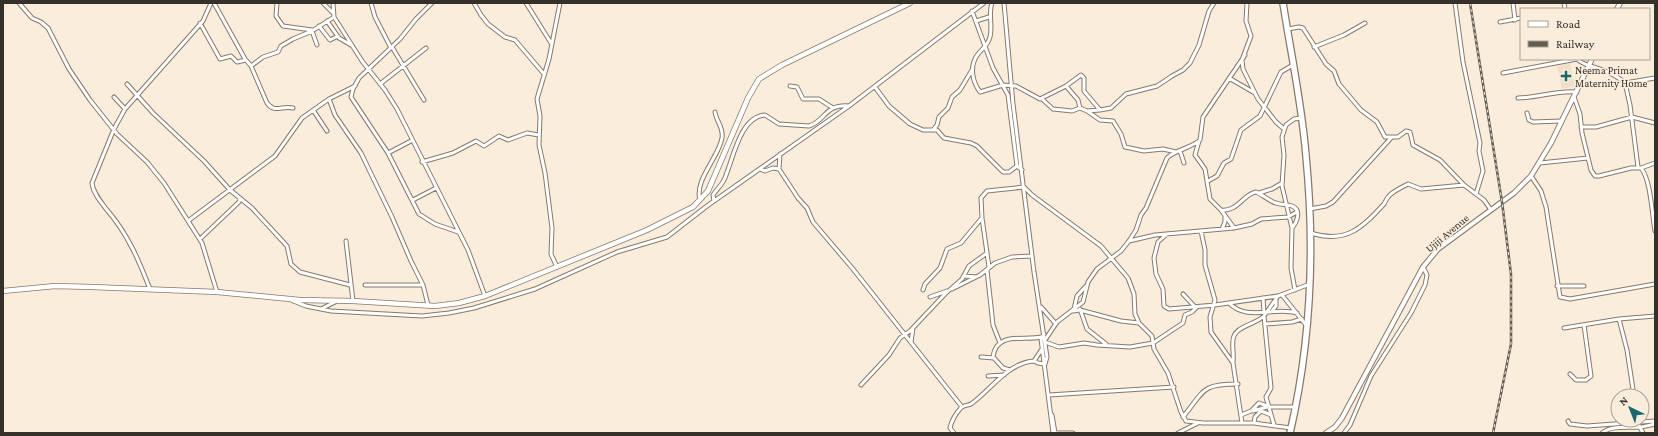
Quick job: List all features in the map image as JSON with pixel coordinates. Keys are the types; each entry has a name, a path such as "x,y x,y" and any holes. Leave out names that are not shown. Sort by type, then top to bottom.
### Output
{"highway":[{"path":"1283,3 1302,118 1311,233 1307,326 1296,407 1291,430"}],"main road":[{"path":"3,291 55,286 217,292 289,299 428,305 460,303 485,296 557,268 686,211 701,200 712,184 748,98 759,79 782,65 910,3"},
{"name":"Ujiji Avenue","path":"1326,433 1335,427 1342,418 1423,266 1438,249 1514,193 1531,176 1540,163 1562,121 1592,60"}],"street":[{"path":"19,3 32,18 43,23 48,28 70,71 90,100 114,129 151,166 200,239 217,292"},
{"path":"150,290 138,259 122,227 93,190 92,183 114,129 125,109 200,23 210,3"},
{"path":"214,3 245,59 251,66 269,106 276,110 286,106 293,108"},
{"path":"276,3 276,16 283,26 313,31"},
{"path":"323,3 332,12 351,45 380,84 396,109 468,250 485,296"},
{"path":"332,12 334,7 333,3"},
{"path":"371,3 375,17 424,100"},
{"path":"432,3 392,48 359,78 351,93 352,99 388,153 420,215 434,224 458,232"},
{"path":"474,3 488,24 505,37 515,40 544,74"},
{"path":"526,3 551,43"},
{"path":"557,268 551,254 551,222 539,135 540,116 537,99 559,14 560,3"},
{"path":"289,299 306,306 357,314 422,316 467,310 535,288 617,252 668,237 714,201 875,87 984,3"},
{"path":"933,130 937,125 939,117 948,108 952,97 960,90 972,70 977,56 986,46 990,33 992,3"},
{"path":"1004,3 1012,86 1032,256 1040,306 1042,335 1047,359 1045,364 1054,433 1073,433"},
{"path":"1087,111 1111,108 1126,94 1157,86 1187,67 1199,45 1209,11 1214,3"},
{"path":"1247,3 1246,21 1251,36 1245,48 1245,55 1242,60 1243,69 1253,92 1284,129"},
{"path":"1455,3 1464,67 1480,143 1479,151 1482,171 1476,194"},
{"path":"1513,3 1515,20"},
{"path":"972,11 995,73 1004,85 1009,101 1017,166 1022,170"},
{"path":"251,66 263,57 278,52 281,47 294,39 313,31 334,17"},
{"path":"976,21 990,17"},
{"path":"1500,22 1520,18"},
{"path":"326,21 338,36 351,45"},
{"path":"200,23 220,59 231,56 237,62 245,59"},
{"path":"1314,47 1344,35 1365,23"},
{"path":"319,26 330,40 338,36"},
{"path":"1288,30 1299,26 1303,28 1326,64 1334,71 1339,84 1358,106 1377,122 1385,137 1391,138 1400,136 1406,131 1410,132 1413,145 1437,158 1492,210"},
{"path":"313,31 317,45"},
{"path":"380,84 426,48"},
{"path":"1234,228 1210,198 1205,169 1195,155 1200,140 1203,117 1245,55"},
{"path":"1547,60 1548,64"},
{"path":"1503,73 1571,60"},
{"path":"1578,60 1581,63 1603,70 1625,83 1655,78"},
{"path":"1208,181 1217,176 1224,163 1231,159 1241,130 1258,119 1277,84 1281,72 1293,64"},
{"path":"972,70 980,92 1004,85 1019,86 1037,99 1042,99 1066,86 1078,75 1083,76 1084,91 1100,110"},
{"path":"1229,78 1253,92"},
{"path":"1625,83 1632,117 1639,168 1644,172 1647,182 1655,231"},
{"path":"127,84 137,96 204,161 230,190 252,208 286,246 290,262 296,270 350,285"},
{"path":"188,221 275,156 302,118 329,99 355,86"},
{"path":"790,86 798,87 803,99 820,99 833,108"},
{"path":"1066,86 1078,100 1080,108"},
{"path":"875,87 889,106 908,123 923,130 938,131 944,138 974,144 1002,172 1009,172 1017,166"},
{"path":"1518,98 1537,98 1562,91 1577,92"},
{"path":"114,97 125,109"},
{"path":"1574,97 1580,114 1581,127 1593,174 1599,176 1655,164"},
{"path":"329,99 335,114 361,153 423,285 428,305"},
{"path":"1042,99 1052,109 1072,111 1080,108 1100,120 1112,121 1122,134 1125,147 1146,151 1163,149 1176,152"},
{"path":"714,201 713,195 725,180 744,130 751,120 765,114 779,124 809,126 833,108 841,105 849,106"},
{"path":"313,110 327,131"},
{"path":"701,200 699,186 710,167 712,158 716,154 722,137 722,131 716,119 715,112"},
{"path":"1528,114 1529,120 1532,122 1562,121"},
{"path":"1581,127 1596,127 1632,117 1655,123"},
{"path":"1295,290 1291,268 1292,228 1288,217 1282,183 1284,155 1282,137 1284,129 1289,122 1302,118"},
{"path":"422,162 448,155 476,141 484,146 500,136 508,140 527,132 539,135"},
{"path":"1310,209 1326,206 1333,202 1391,138"},
{"path":"1074,309 1077,296 1086,286 1097,269 1121,251 1129,241 1146,208 1166,160 1169,156 1200,140"},
{"path":"388,153 412,141"},
{"path":"1180,151 1184,163"},
{"path":"780,154 780,169 798,198 807,208 814,222 962,407"},
{"path":"1540,163 1588,158"},
{"path":"760,169 765,171 773,168 780,169"},
{"path":"1531,176 1541,191 1546,207 1557,286 1560,297 1565,299 1655,284"},
{"path":"1221,210 1226,210 1240,205 1253,192 1258,193 1272,189 1282,183"},
{"path":"1311,233 1321,236 1335,237 1353,232 1362,226 1391,193 1408,184 1411,184 1418,189 1464,185"},
{"path":"930,297 949,290 987,270 989,266 981,200 987,192 1024,187"},
{"path":"1024,187 1032,195 1101,246 1128,278 1132,285 1135,300 1134,310 1139,322 1152,336 1153,344 1174,387 1183,417 1186,421 1198,423 1254,423 1274,425 1291,430"},
{"path":"413,200 436,188"},
{"path":"1258,193 1275,203 1293,206 1297,212 1296,222 1292,228"},
{"path":"200,239 239,202 240,198"},
{"path":"1222,229 1225,222 1226,210"},
{"path":"1129,241 1133,239 1167,234 1247,226 1261,219 1288,217 1297,212"},
{"path":"923,290 926,284 940,268 947,249 962,243 982,218"},
{"path":"1201,231 1206,250 1206,267 1215,305 1210,317 1211,332 1215,340 1233,363"},
{"path":"1167,234 1158,242 1154,258 1156,274 1163,289 1164,306 1169,309 1277,297 1310,284"},
{"path":"346,241 353,301"},
{"path":"861,385 889,355 899,340 914,327 964,276 969,266 987,253"},
{"path":"989,266 1012,257 1032,256"},
{"path":"1344,433 1350,425 1376,367 1411,313 1425,285 1427,275 1423,266"},
{"path":"987,270 992,326 1000,343"},
{"path":"964,276 976,277"},
{"path":"365,285 423,285"},
{"path":"1070,312 1080,308 1084,301 1086,286"},
{"path":"1557,286 1584,286"},
{"path":"1183,294 1196,307"},
{"path":"1282,295 1307,326"},
{"path":"1228,355 1238,330 1248,326 1265,313 1277,297"},
{"path":"1272,311 1276,306 1277,297"},
{"path":"1263,298 1266,352 1270,368 1271,388 1266,397 1274,425"},
{"path":"321,309 338,300"},
{"path":"1229,303 1240,312 1265,313 1286,310 1297,313"},
{"path":"1040,306 1056,324"},
{"path":"1034,361 1044,349 1052,346 1063,347 1084,342 1097,345 1106,344 1130,347 1153,344 1183,323 1185,315 1196,307"},
{"path":"1044,349 1045,341 1056,324 1074,309 1080,308 1121,321 1139,322"},
{"path":"1080,308 1087,329 1106,344"},
{"path":"1564,328 1619,319 1655,316"},
{"path":"1265,324 1292,322 1302,319"},
{"path":"1619,319 1627,350 1633,388"},
{"path":"1570,374 1576,380 1586,380 1591,376 1584,325"},
{"path":"911,342 914,327"},
{"path":"993,357 995,349 1005,339 1024,337 1033,339 1042,335"},
{"path":"1042,335 1045,341 1052,346"},
{"path":"1233,340 1233,363 1238,384 1242,423"},
{"path":"981,356 993,357 1003,368 1010,370"},
{"path":"954,433 950,428 951,424 962,407 970,404 1010,370 1028,362 1034,361 1045,364"},
{"path":"988,376 1004,375"},
{"path":"1183,417 1206,388 1215,385 1238,384"},
{"path":"1049,395 1174,387"},
{"path":"1251,411 1257,403 1269,407"},
{"path":"1241,414 1256,409 1269,407 1296,407"},
{"path":"1256,409 1271,415"},
{"path":"1254,423 1255,417 1262,411"},
{"path":"1568,421 1570,424 1587,426 1610,424"},
{"path":"1178,433 1198,423"},
{"path":"1602,433 1606,430 1620,428"}],"shaded area":[{"name":"Neema Primat Maternity Home","path":"1570,63 1575,86 1562,89 1557,66"}],"railway":[{"path":"1470,3 1502,202 1511,274 1511,344 1493,433"}],"place":[{"name":"Neema Primat Maternity Home","path":"1566,76"}]}
